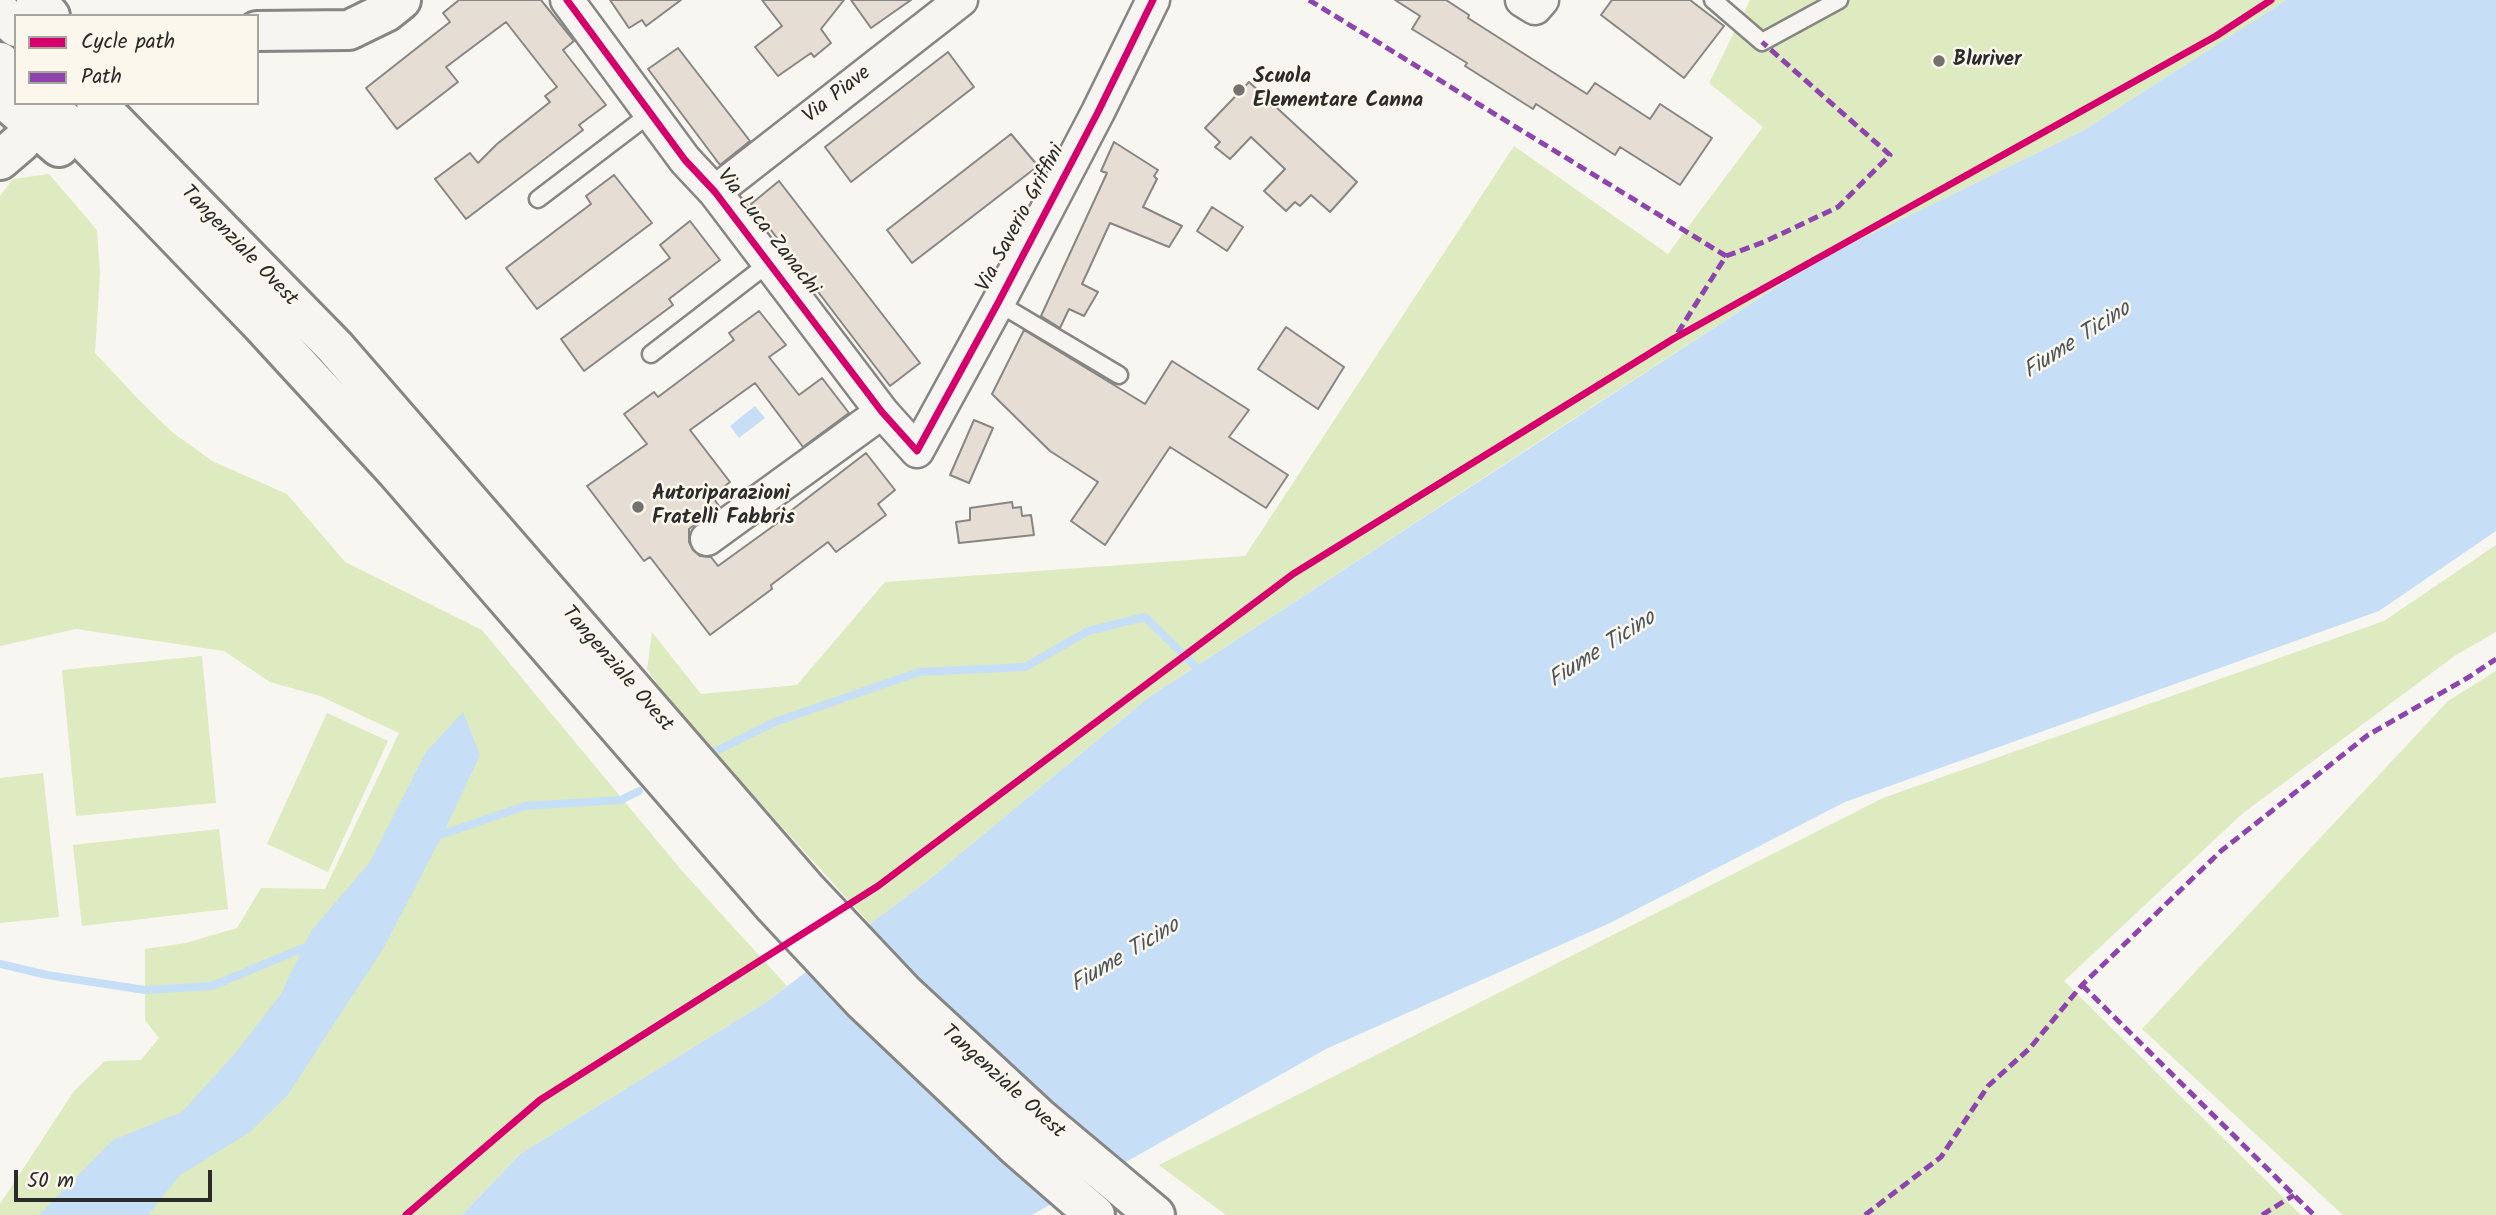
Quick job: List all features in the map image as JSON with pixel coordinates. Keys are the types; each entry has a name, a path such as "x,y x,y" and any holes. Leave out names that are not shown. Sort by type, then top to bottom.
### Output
{"main road":[{"path":"36,0 48,14"},
{"path":"259,31 349,30 386,12 401,0"},
{"path":"0,12 14,25"},
{"path":"0,62 14,74"},
{"path":"0,96 261,324"},
{"name":"Tangenziale Ovest","path":"47,105 261,324 696,788 805,888 905,995 1038,1117 1155,1215"},
{"name":"Tangenziale Ovest","path":"98,105 303,313 696,788 774,906 863,1001 1018,1148 1095,1215"},
{"path":"129,105 303,313"}],"street":[{"name":"Via Luca Zanachi","path":"567,0 685,160 715,192 881,412 917,451"},
{"name":"Via Piave","path":"715,192 961,0"},
{"name":"Via Saverio Griffini","path":"917,451 1098,112 1153,0"},
{"path":"707,539 881,412"}],"lane":[{"path":"1713,0 1762,42 1839,0"},
{"path":"538,199 651,113"},
{"name":"Via Luca Zanachi","path":"651,354 769,263"},
{"path":"998,303 1119,375"}],"green space":[{"path":"1750,0 2286,0 2084,130 1816,261 1561,427 1149,697 931,878 870,924 670,703 647,669 652,632 701,694 797,685 885,582 1245,556 1514,146 1668,254 1763,127 1709,83"},
{"path":"49,174 97,230 100,273 95,353 172,432 212,461 287,494 345,562 482,630 683,872 787,986 765,1003 520,1154 462,1215 0,1215 0,1204 74,1091 105,1061 141,1060 159,1038 145,1020 145,949 186,943 237,928 261,888 325,889 399,733 320,696 270,682 224,651 76,629 0,646 0,196 13,179"},
{"path":"2496,545 2496,632 2456,655 2243,813 2064,981 2301,1215 1226,1215 1159,1165 1883,798 2384,621"},
{"path":"202,656 216,803 76,816 62,670"},
{"path":"2496,671 2496,1215 2343,1215 2142,1029 2448,701"},
{"path":"327,713 388,741 328,872 267,844"},
{"path":"43,773 59,917 0,923 0,778"},
{"path":"219,829 228,909 82,926 73,845"}],"water":[{"name":"Fiume Ticino","path":"2286,0 2496,0 2496,531 2379,611 1845,802 1610,923 1326,1049 1032,1215 462,1215 520,1154 765,1003 931,878 1149,697 1816,261 2084,130"},
{"path":"755,406 765,418 739,438 730,426"},
{"path":"463,712 480,755 443,834 383,949 287,1096 250,1132 180,1175 148,1215 39,1215 113,1140 182,1112 237,1051 281,994 311,931 370,862 426,752"}],"building":[{"path":"459,0 541,0 574,41 563,50 606,105 579,125 583,130 466,219 435,179 470,153 478,163 497,144 550,102 545,96 557,87 506,22 446,67 458,82 397,129 366,88 450,22 443,13"},
{"path":"610,0 681,0 646,26 642,20 629,28"},
{"path":"762,0 844,0 821,29 831,43 814,57 811,53 778,76 755,47 782,26"},
{"path":"851,0 911,0 871,28"},
{"path":"1395,0 1446,0 1469,15 1468,18 1587,94 1595,83 1650,119 1660,104 1712,138 1680,185 1620,147 1615,155 1536,104 1533,109 1465,66 1467,63 1412,29 1420,16"},
{"path":"1612,0 1690,0 1724,26 1684,78 1601,15"},
{"path":"678,48 750,141 720,165 648,69"},
{"path":"948,52 974,87 851,182 825,147"},
{"path":"1249,82 1357,182 1330,212 1311,195 1300,206 1295,202 1286,211 1264,191 1285,169 1251,137 1230,159 1215,147 1220,142 1205,128"},
{"path":"1011,134 1038,166 912,263 887,230"},
{"path":"1114,142 1158,170 1154,176 1157,179 1143,207 1182,226 1169,247 1110,223 1082,284 1098,292 1084,316 1069,309 1060,328 1041,316 1107,173 1101,171"},
{"path":"614,175 652,223 537,309 506,268 591,204 586,196"},
{"path":"779,181 920,363 890,386 751,204"},
{"path":"1212,207 1243,227 1227,251 1197,231"},
{"path":"690,221 720,260 669,299 673,305 584,371 561,339 670,258 660,245"},
{"path":"759,311 786,345 769,357 799,395 822,378 849,413 803,447 755,383 690,430 730,482 712,496 719,506 689,529 689,542 693,550 700,556 711,557 718,566 866,453 895,490 878,504 886,515 836,552 828,542 771,585 772,589 710,635 650,557 644,561 587,486 647,444 624,414 654,392 658,397 734,340 729,333"},
{"path":"1286,327 1344,367 1318,409 1258,369"},
{"path":"1024,330 1145,404 1172,361 1249,410 1229,437 1288,475 1266,508 1170,447 1105,545 1071,521 1098,482 1050,451 992,394"},
{"path":"974,420 993,428 969,483 950,475"},
{"path":"1012,502 1013,508 1021,507 1022,516 1031,515 1034,535 959,543 956,522 970,520 970,508"}],"waterway":[{"path":"710,754 775,722 919,672 1025,667 1088,631 1145,617 1196,667"},
{"path":"443,834 525,806 621,800 639,791"},
{"path":"0,964 47,975 145,990 212,986 303,948"}],"marked path":[{"path":"1309,0 1726,256 1677,334"},
{"path":"1726,256 1764,242 1838,207 1890,155 1762,42"},
{"path":"1865,1215 1941,1157 1988,1086 2030,1048 2082,985 2221,851 2368,735 2496,659"},
{"path":"2082,985 2314,1215"},
{"path":"2262,1215 2294,1195"}],"cycle path":[{"path":"567,0 685,160 715,192 882,412 917,451 1098,112 1153,0"},
{"path":"406,1215 540,1100 878,886 1293,574 1673,339 2216,36 2271,0"}],"place":[{"name":"Bluriver","path":"1939,61"},
{"name":"Scuola Elementare Canna","path":"1239,90"},
{"name":"Autoriparazioni Fratelli Fabbris","path":"638,507"}]}
